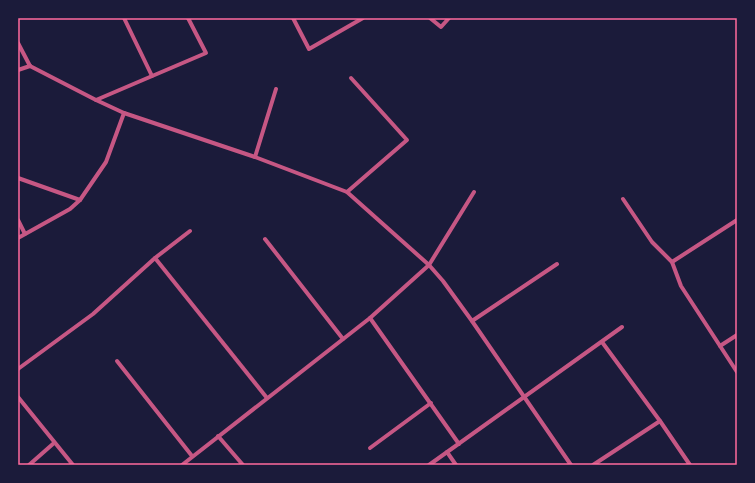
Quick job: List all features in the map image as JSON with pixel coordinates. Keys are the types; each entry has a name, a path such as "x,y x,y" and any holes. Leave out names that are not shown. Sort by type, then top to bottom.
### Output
{"street":[{"path":"124,18 152,76"},
{"path":"96,100 206,53 188,18"},
{"path":"293,18 309,49 363,18"},
{"path":"430,18 441,27 449,18"},
{"path":"18,43 30,66 96,100 124,112 255,157 347,192 429,265 443,281 571,465"},
{"path":"18,70 30,66"},
{"path":"347,192 407,140 351,78"},
{"path":"255,157 276,88"},
{"path":"18,238 70,209 80,200 106,162 124,112"},
{"path":"18,178 80,200"},
{"path":"182,465 370,318 429,265 474,192"},
{"path":"623,199 652,242 672,262 681,286 737,372"},
{"path":"18,220 26,234"},
{"path":"672,262 737,220"},
{"path":"18,369 92,314 155,258 190,231"},
{"path":"265,240 343,339"},
{"path":"155,258 267,398"},
{"path":"472,321 557,264"},
{"path":"370,318 459,444"},
{"path":"429,465 622,327"},
{"path":"720,346 737,335"},
{"path":"602,342 660,421 690,465"},
{"path":"117,361 192,456"},
{"path":"18,397 73,465"},
{"path":"370,448 431,403"},
{"path":"593,465 660,421"},
{"path":"218,436 243,465"},
{"path":"29,465 54,442"},
{"path":"447,452 456,465"}]}
